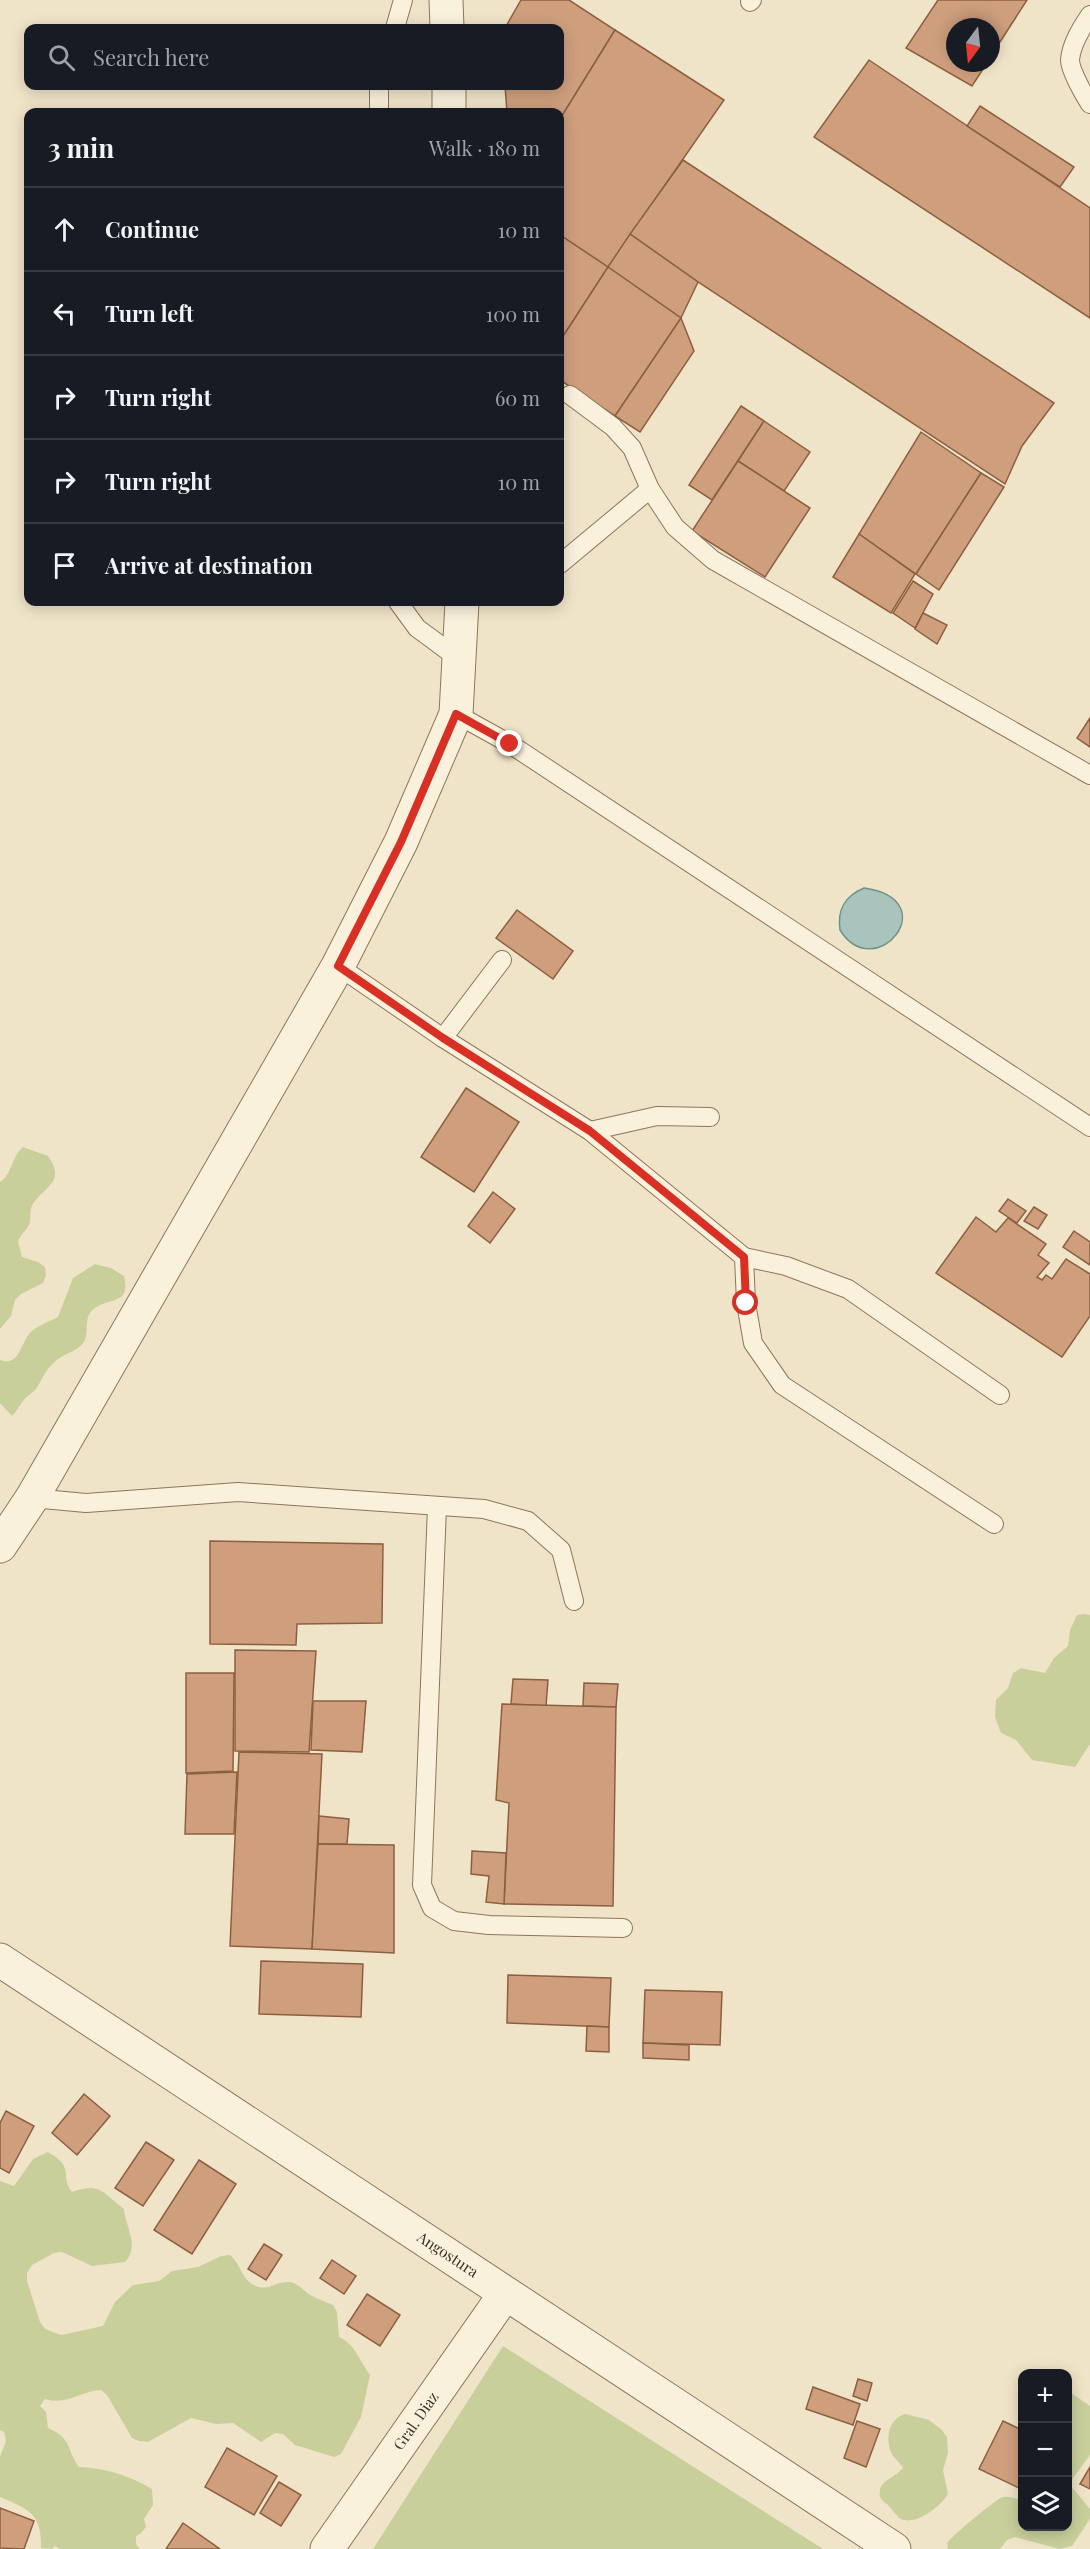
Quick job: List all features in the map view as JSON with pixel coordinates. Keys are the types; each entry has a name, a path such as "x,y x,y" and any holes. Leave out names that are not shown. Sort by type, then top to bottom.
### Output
{"street":[{"path":"446,0 447,24"},
{"path":"448,90 449,108"},
{"path":"2,1538 32,1498 338,966 401,842 456,714 462,606"},
{"name":"Angostura","path":"0,1960 894,2549"},
{"name":"Gral. Diaz","path":"327,2549 505,2294"}],"lane":[{"path":"396,24 404,0"},
{"path":"1090,15 1081,28 1070,61 1083,94 1090,104"},
{"path":"379,90 379,108"},
{"path":"570,394 613,427 632,448 650,489 675,527 713,560 1090,775"},
{"path":"564,561 650,489"},
{"path":"401,606 417,628 459,659"},
{"path":"456,714 510,744 1090,1127"},
{"path":"443,1038 502,960"},
{"path":"338,966 443,1038 590,1131 744,1257 786,1266 848,1289 1000,1395"},
{"path":"590,1131 657,1116 710,1117"},
{"path":"744,1257 746,1303 753,1343 782,1385 993,1524"},
{"path":"32,1498 86,1503 238,1492 483,1509 528,1521 561,1550 574,1601"},
{"path":"437,1507 422,1885 432,1908 454,1921 489,1925 623,1928"}],"green space":[{"path":"23,1147 48,1156 55,1172 52,1183 32,1206 29,1225 18,1242 22,1257 45,1267 46,1275 43,1283 21,1294 15,1300 11,1316 0,1329 0,1182 7,1175"},
{"path":"95,1264 111,1268 124,1276 125,1292 118,1299 101,1305 91,1312 87,1320 84,1342 79,1348 54,1362 36,1389 24,1399 12,1416 0,1403 0,1360 12,1360 32,1331 58,1317 73,1278"},
{"path":"1077,1615 1090,1615 1090,1744 1075,1767 1032,1760 1016,1740 1001,1733 995,1717 996,1700 1008,1688 1013,1673 1021,1668 1045,1673 1054,1658 1068,1646 1070,1630"},
{"path":"48,2152 62,2163 68,2186 72,2192 89,2188 100,2190 124,2209 132,2243 125,2262 92,2266 62,2252 54,2253 32,2265 27,2273 27,2281 40,2322 45,2329 61,2335 103,2326 115,2302 133,2285 159,2281 172,2271 198,2267 221,2256 230,2255 245,2278 252,2284 266,2287 292,2282 312,2296 333,2305 337,2312 339,2337 349,2344 370,2375 361,2417 341,2454 334,2457 295,2445 283,2434 275,2433 261,2442 233,2423 216,2424 191,2418 148,2442 139,2441 132,2438 107,2395 101,2390 59,2401 45,2399 40,2406 46,2412 48,2428 62,2436 79,2467 108,2471 143,2484 152,2489 153,2505 144,2519 146,2527 136,2536 136,2544 140,2549 60,2549 55,2546 52,2549 41,2548 41,2536 36,2520 26,2509 0,2497 0,2457 6,2441 4,2432 0,2430 0,2181 14,2186 33,2159"},
{"path":"503,2346 823,2549 373,2549"},
{"path":"1072,2394 1090,2406 1090,2455 1072,2482"},
{"path":"905,2414 929,2420 947,2437 948,2453 943,2470 948,2494 928,2514 914,2520 901,2519 881,2499 880,2495 883,2484 903,2468 893,2456 888,2440 892,2424"},
{"path":"1072,2487 1090,2509 1090,2519 1072,2546 1059,2549 1015,2537 1007,2540 1000,2549 948,2549 947,2543 984,2510 1003,2497 1018,2499 1018,2531 1072,2531"}],"water":[{"path":"864,888 888,896 900,908 902,921 896,934 885,944 870,949 854,945 840,930 839,922 841,910 847,899"}],"building":[{"path":"521,0 569,0 615,30 564,113 564,108 507,108 505,90 564,90 564,24 507,24"},
{"path":"938,0 1027,0 1000,42 1000,18 946,18 946,71 906,48"},
{"path":"615,30 724,100 608,267 564,238 564,113"},
{"path":"869,60 1090,208 1090,318 814,137"},
{"path":"948,72 981,72 972,86"},
{"path":"980,106 1074,167 1060,187 967,126"},
{"path":"683,160 1054,403 1022,446 1005,484 698,282 630,234"},
{"path":"630,234 698,282 681,318 608,267"},
{"path":"564,238 608,267 564,335"},
{"path":"608,267 681,318 615,416 564,383 564,335"},
{"path":"681,318 694,351 640,432 615,416"},
{"path":"741,406 764,421 712,500 689,485"},
{"path":"764,421 810,452 784,491 738,461"},
{"path":"921,432 981,473 916,574 859,534"},
{"path":"738,461 810,508 765,577 692,531"},
{"path":"981,473 1004,487 939,590 916,574"},
{"path":"859,534 915,574 891,613 833,577"},
{"path":"913,581 933,594 915,628 893,613"},
{"path":"923,613 947,625 937,644 915,629"},
{"path":"1090,718 1090,747 1077,738"},
{"path":"517,910 573,951 553,979 496,938"},
{"path":"466,1088 519,1122 474,1192 421,1157"},
{"path":"493,1192 515,1209 490,1243 468,1226"},
{"path":"1008,1199 1026,1211 1017,1223 999,1211"},
{"path":"1034,1207 1047,1215 1038,1229 1024,1221"},
{"path":"976,1217 996,1232 1008,1218 1046,1244 1038,1255 1049,1263 1037,1277 1042,1280 1046,1275 1052,1279 1066,1259 1090,1274 1090,1316 1062,1357 936,1273"},
{"path":"1074,1231 1090,1242 1090,1265 1063,1247"},
{"path":"210,1541 383,1544 382,1623 297,1624 296,1645 210,1644"},
{"path":"235,1650 316,1651 309,1752 235,1751"},
{"path":"186,1673 234,1673 233,1771 186,1773"},
{"path":"513,1679 548,1680 546,1706 511,1704"},
{"path":"584,1683 618,1684 616,1707 583,1706"},
{"path":"313,1701 366,1701 362,1752 311,1750"},
{"path":"502,1704 616,1707 613,1906 504,1904 509,1803 496,1800"},
{"path":"239,1752 322,1754 312,1949 230,1946"},
{"path":"237,1772 234,1834 185,1834 187,1774"},
{"path":"319,1816 349,1819 347,1844 318,1844"},
{"path":"318,1844 394,1845 394,1953 312,1949"},
{"path":"472,1851 506,1853 504,1904 486,1902 489,1876 471,1874"},
{"path":"261,1961 363,1964 361,2017 259,2014"},
{"path":"508,1975 611,1978 609,2027 507,2023"},
{"path":"645,1990 722,1992 720,2045 643,2043"},
{"path":"587,2026 609,2027 609,2052 586,2051"},
{"path":"643,2043 689,2045 689,2060 643,2058"},
{"path":"84,2094 110,2116 77,2155 52,2133"},
{"path":"6,2111 34,2126 9,2173 0,2168 0,2123"},
{"path":"146,2142 174,2160 143,2206 115,2188"},
{"path":"199,2160 236,2184 192,2254 154,2230"},
{"path":"264,2244 282,2255 266,2280 248,2269"},
{"path":"332,2260 356,2276 344,2294 320,2278"},
{"path":"367,2294 400,2315 380,2346 347,2325"},
{"path":"858,2379 872,2383 867,2401 853,2396"},
{"path":"813,2387 860,2404 853,2425 806,2409"},
{"path":"857,2421 880,2429 866,2467 844,2458"},
{"path":"1003,2421 1018,2428 1018,2488 979,2469"},
{"path":"227,2448 277,2476 254,2515 205,2487"},
{"path":"1090,2467 1090,2489 1080,2484"},
{"path":"279,2482 301,2495 281,2526 260,2513"},
{"path":"0,2508 34,2521 24,2549 0,2548"},
{"path":"183,2523 220,2549 166,2549"}],"route":[{"path":"510,744 456,714 401,842 338,966 443,1038 590,1131 744,1257 746,1303"}]}
